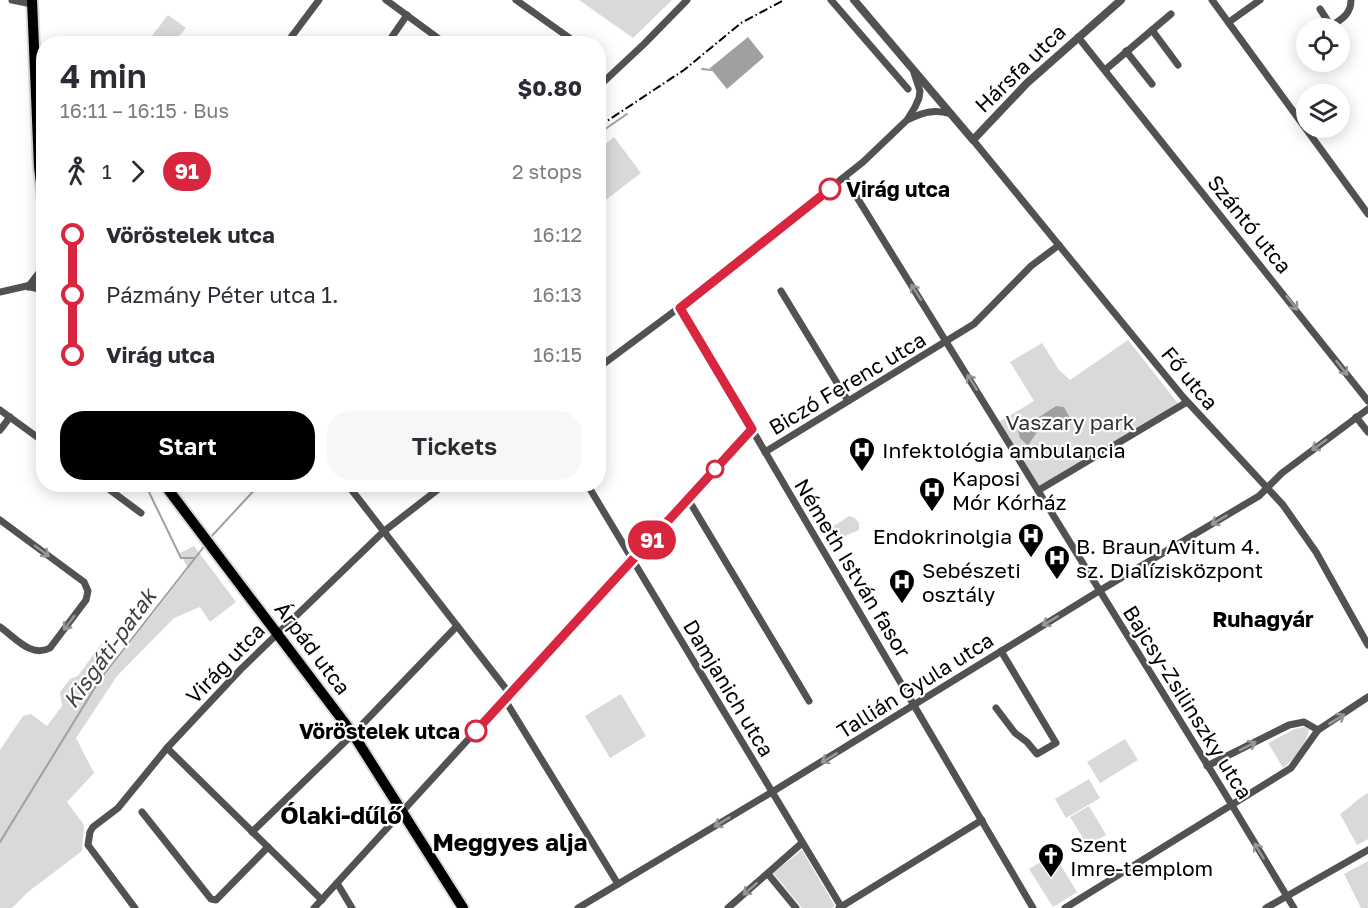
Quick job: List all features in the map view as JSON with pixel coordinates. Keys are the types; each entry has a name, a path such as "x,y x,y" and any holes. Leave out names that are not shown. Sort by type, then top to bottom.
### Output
{"main road":[{"path":"32,2 36,96"},
{"name":"Árpád utca","path":"170,492 353,734 463,908"}],"street":[{"path":"12,0 32,2"},
{"path":"292,36 319,0"},
{"path":"386,0 435,36"},
{"path":"516,0 567,36"},
{"path":"606,80 687,0"},
{"path":"831,0 908,89"},
{"path":"854,0 973,140"},
{"name":"Hársfa utca","path":"973,140 1027,83 1121,0"},
{"path":"1212,0 1368,214"},
{"path":"1229,22 1260,0"},
{"path":"1320,9 1331,26 1350,10 1351,0"},
{"path":"1105,70 1171,14"},
{"path":"393,36 407,15"},
{"path":"1152,30 1178,65"},
{"name":"Szántó utca","path":"1078,37 1368,400"},
{"path":"1126,51 1152,84"},
{"path":"606,362 680,308 845,178 907,120 920,98 920,91 912,68"},
{"path":"907,120 929,111 951,114"},
{"name":"Fő utca","path":"973,140 1187,402 1259,477 1299,526 1368,645"},
{"name":"Bajcsy-Zsilinszky utca","path":"845,178 1039,490 1293,908"},
{"name":"Biczó Ferenc utca","path":"765,452 974,324 1031,266 1059,245"},
{"path":"28,287 36,276"},
{"path":"0,292 36,284"},
{"path":"28,287 36,288"},
{"path":"781,291 848,401"},
{"name":"Németh István fasor","path":"680,308 1033,908"},
{"path":"1039,490 1187,402"},
{"name":"Tallián Gyula utca","path":"578,908 1259,496 1277,477 1368,409"},
{"path":"0,410 36,436"},
{"path":"0,430 10,417"},
{"path":"1356,417 1368,432"},
{"path":"314,908 752,429"},
{"path":"1259,477 1266,480 1277,477"},
{"path":"113,492 141,513"},
{"path":"353,492 510,694"},
{"name":"Virág utca","path":"135,908 88,845 90,831 118,808 166,748 278,633 383,532 436,492"},
{"name":"Damjanich utca","path":"592,492 841,907"},
{"path":"688,499 809,701"},
{"path":"0,520 84,582 88,591 86,600 50,648 42,652 34,652 0,627"},
{"path":"252,832 353,734 457,626"},
{"path":"996,708 1014,733 1027,742 1034,753 1037,754 1056,743 1001,651"},
{"path":"1065,908 1291,768 1318,730 1368,698"},
{"path":"505,700 618,884"},
{"path":"1208,766 1289,725 1304,722 1318,730"},
{"path":"166,748 322,900"},
{"path":"142,812 211,899 216,900 268,847"},
{"path":"841,907 982,820"},
{"path":"729,908 802,843"},
{"path":"1266,908 1368,850"},
{"path":"768,873 796,908"},
{"path":"337,883 352,908"}],"green space":[{"path":"579,0 672,0 633,38"},
{"path":"168,15 186,28 179,36 152,36"},
{"path":"614,137 641,173 606,200 606,143"},
{"name":"Vaszary park","path":"1128,340 1180,406 1039,490 997,423 1034,401 1010,362 1042,343 1059,370 1070,380"},
{"path":"849,516 855,518 859,523 859,530 838,539 831,528"},
{"path":"194,546 236,602 210,622 200,607 174,618 117,676 76,738 94,773 67,802 84,825 82,851 28,892 12,908 0,908 0,750 23,716 31,714 47,726 62,706 60,692 70,679 78,676 101,644 110,651 93,672 100,682 188,569 180,553"},
{"path":"621,694 646,736 610,758 585,716"},
{"path":"1304,727 1309,729 1303,745 1296,756 1283,768 1268,743 1295,729"},
{"path":"1125,739 1138,760 1100,783 1087,762"},
{"path":"1089,779 1100,798 1066,818 1055,799"},
{"path":"1368,793 1368,839 1357,845 1340,814"},
{"path":"1089,806 1106,835 1088,846 1070,817"},
{"path":"802,850 835,906 832,908 802,908 773,873"},
{"path":"1054,854 1077,892 1053,907 1029,869"},
{"path":"1368,861 1368,908 1361,908 1344,874"}],"shaded area":[{"path":"748,37 764,57 727,89 710,68"},
{"path":"1056,406 1064,407 1071,420 1045,426 1036,433 1028,446 1020,438 1017,427 1036,419"}],"waterway":[{"name":"Kisgáti-patak","path":"702,69 711,70"},
{"name":"Kisgáti-patak","path":"606,128 627,114"},
{"path":"149,492 181,558 194,558"},
{"name":"Kisgáti-patak","path":"209,539 253,492"},
{"name":"Kisgáti-patak","path":"0,842 99,681 206,544"}],"railway":[{"path":"606,122 684,70 741,23 784,0"}],"bus line":[{"name":"91","path":"476,731 752,429 680,308 830,189"}],"place":[{"name":"Virág utca","path":"830,189"},
{"name":"Infektológia ambulancia","path":"862,473"},
{"name":"Kaposi Mór Kórház","path":"932,513"},
{"name":"Endokrinolgia","path":"1031,559"},
{"name":"B. Braun Avitum 4. sz. Dialízisközpont","path":"1057,581"},
{"name":"Sebészeti osztály","path":"902,605"},
{"name":"Vöröstelek utca","path":"476,731"},
{"name":"Szent Imre-templom","path":"1051,879"}],"district":[{"name":"Ruhagyár","path":"1263,618"},
{"name":"Ólaki-dűlő","path":"341,814"},
{"name":"Meggyes alja","path":"510,841"}]}
